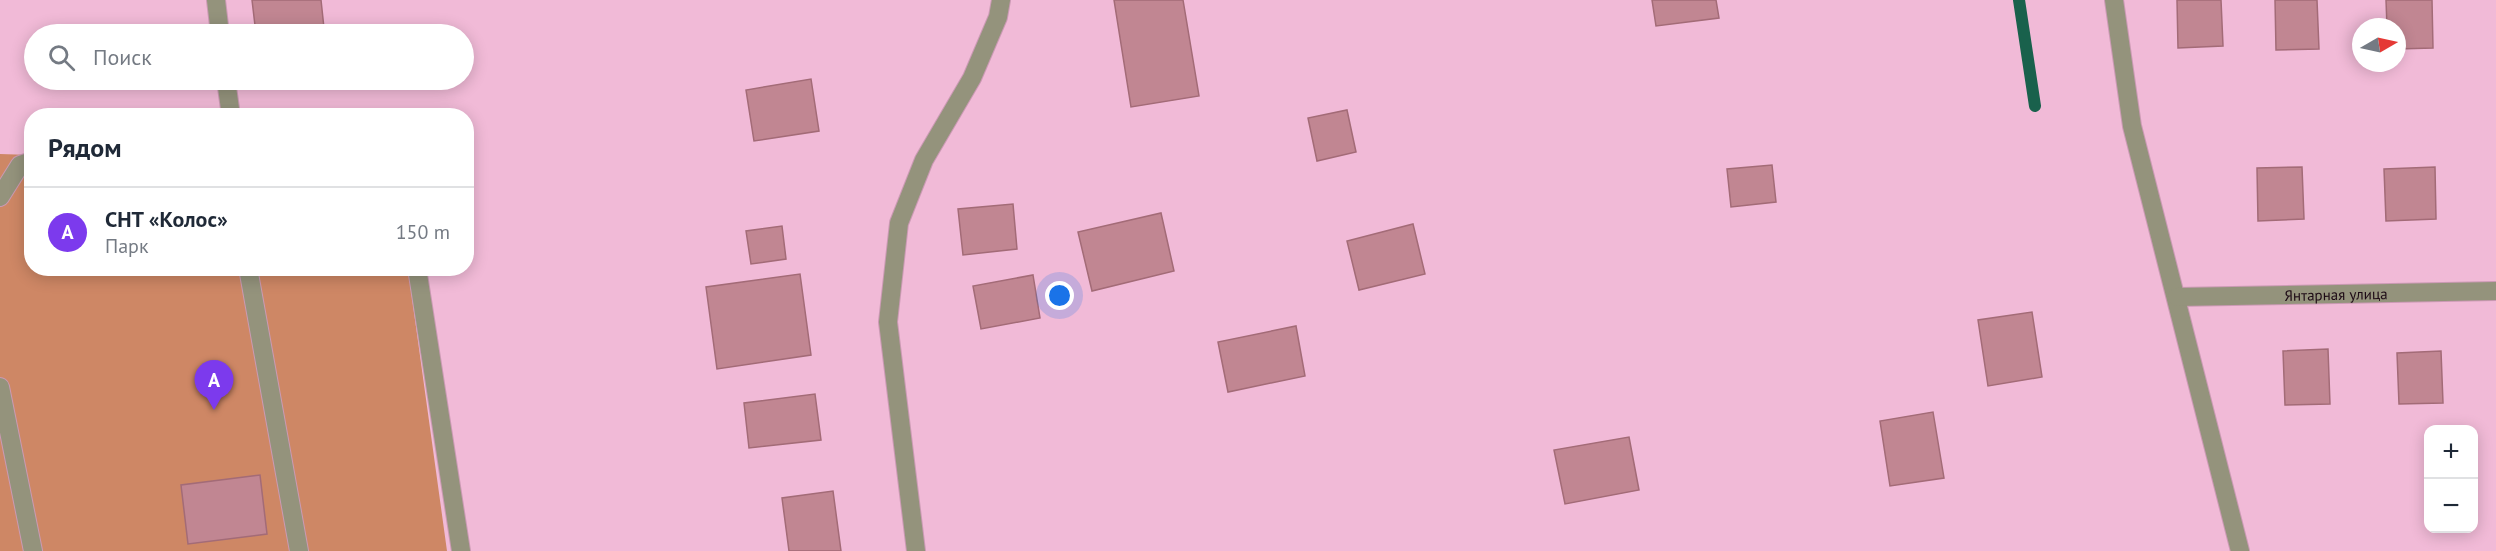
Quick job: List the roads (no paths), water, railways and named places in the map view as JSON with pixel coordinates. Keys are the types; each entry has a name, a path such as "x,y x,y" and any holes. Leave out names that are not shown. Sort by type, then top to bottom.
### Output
{"street":[{"path":"216,0 219,24"},
{"path":"916,551 888,322 900,223 924,160 972,78 998,17 1001,0"},
{"path":"2114,0 2132,126 2240,551"},
{"path":"227,90 230,108"},
{"path":"0,197 20,165 24,164"},
{"path":"249,276 299,551"},
{"path":"418,276 461,551"},
{"name":"Янтарная улица","path":"2177,297 2496,291"},
{"path":"0,387 33,551"}],"waterway":[{"path":"2019,0 2035,106"}],"place":[{"name":"СНТ «Колос»","path":"214,410"}]}
